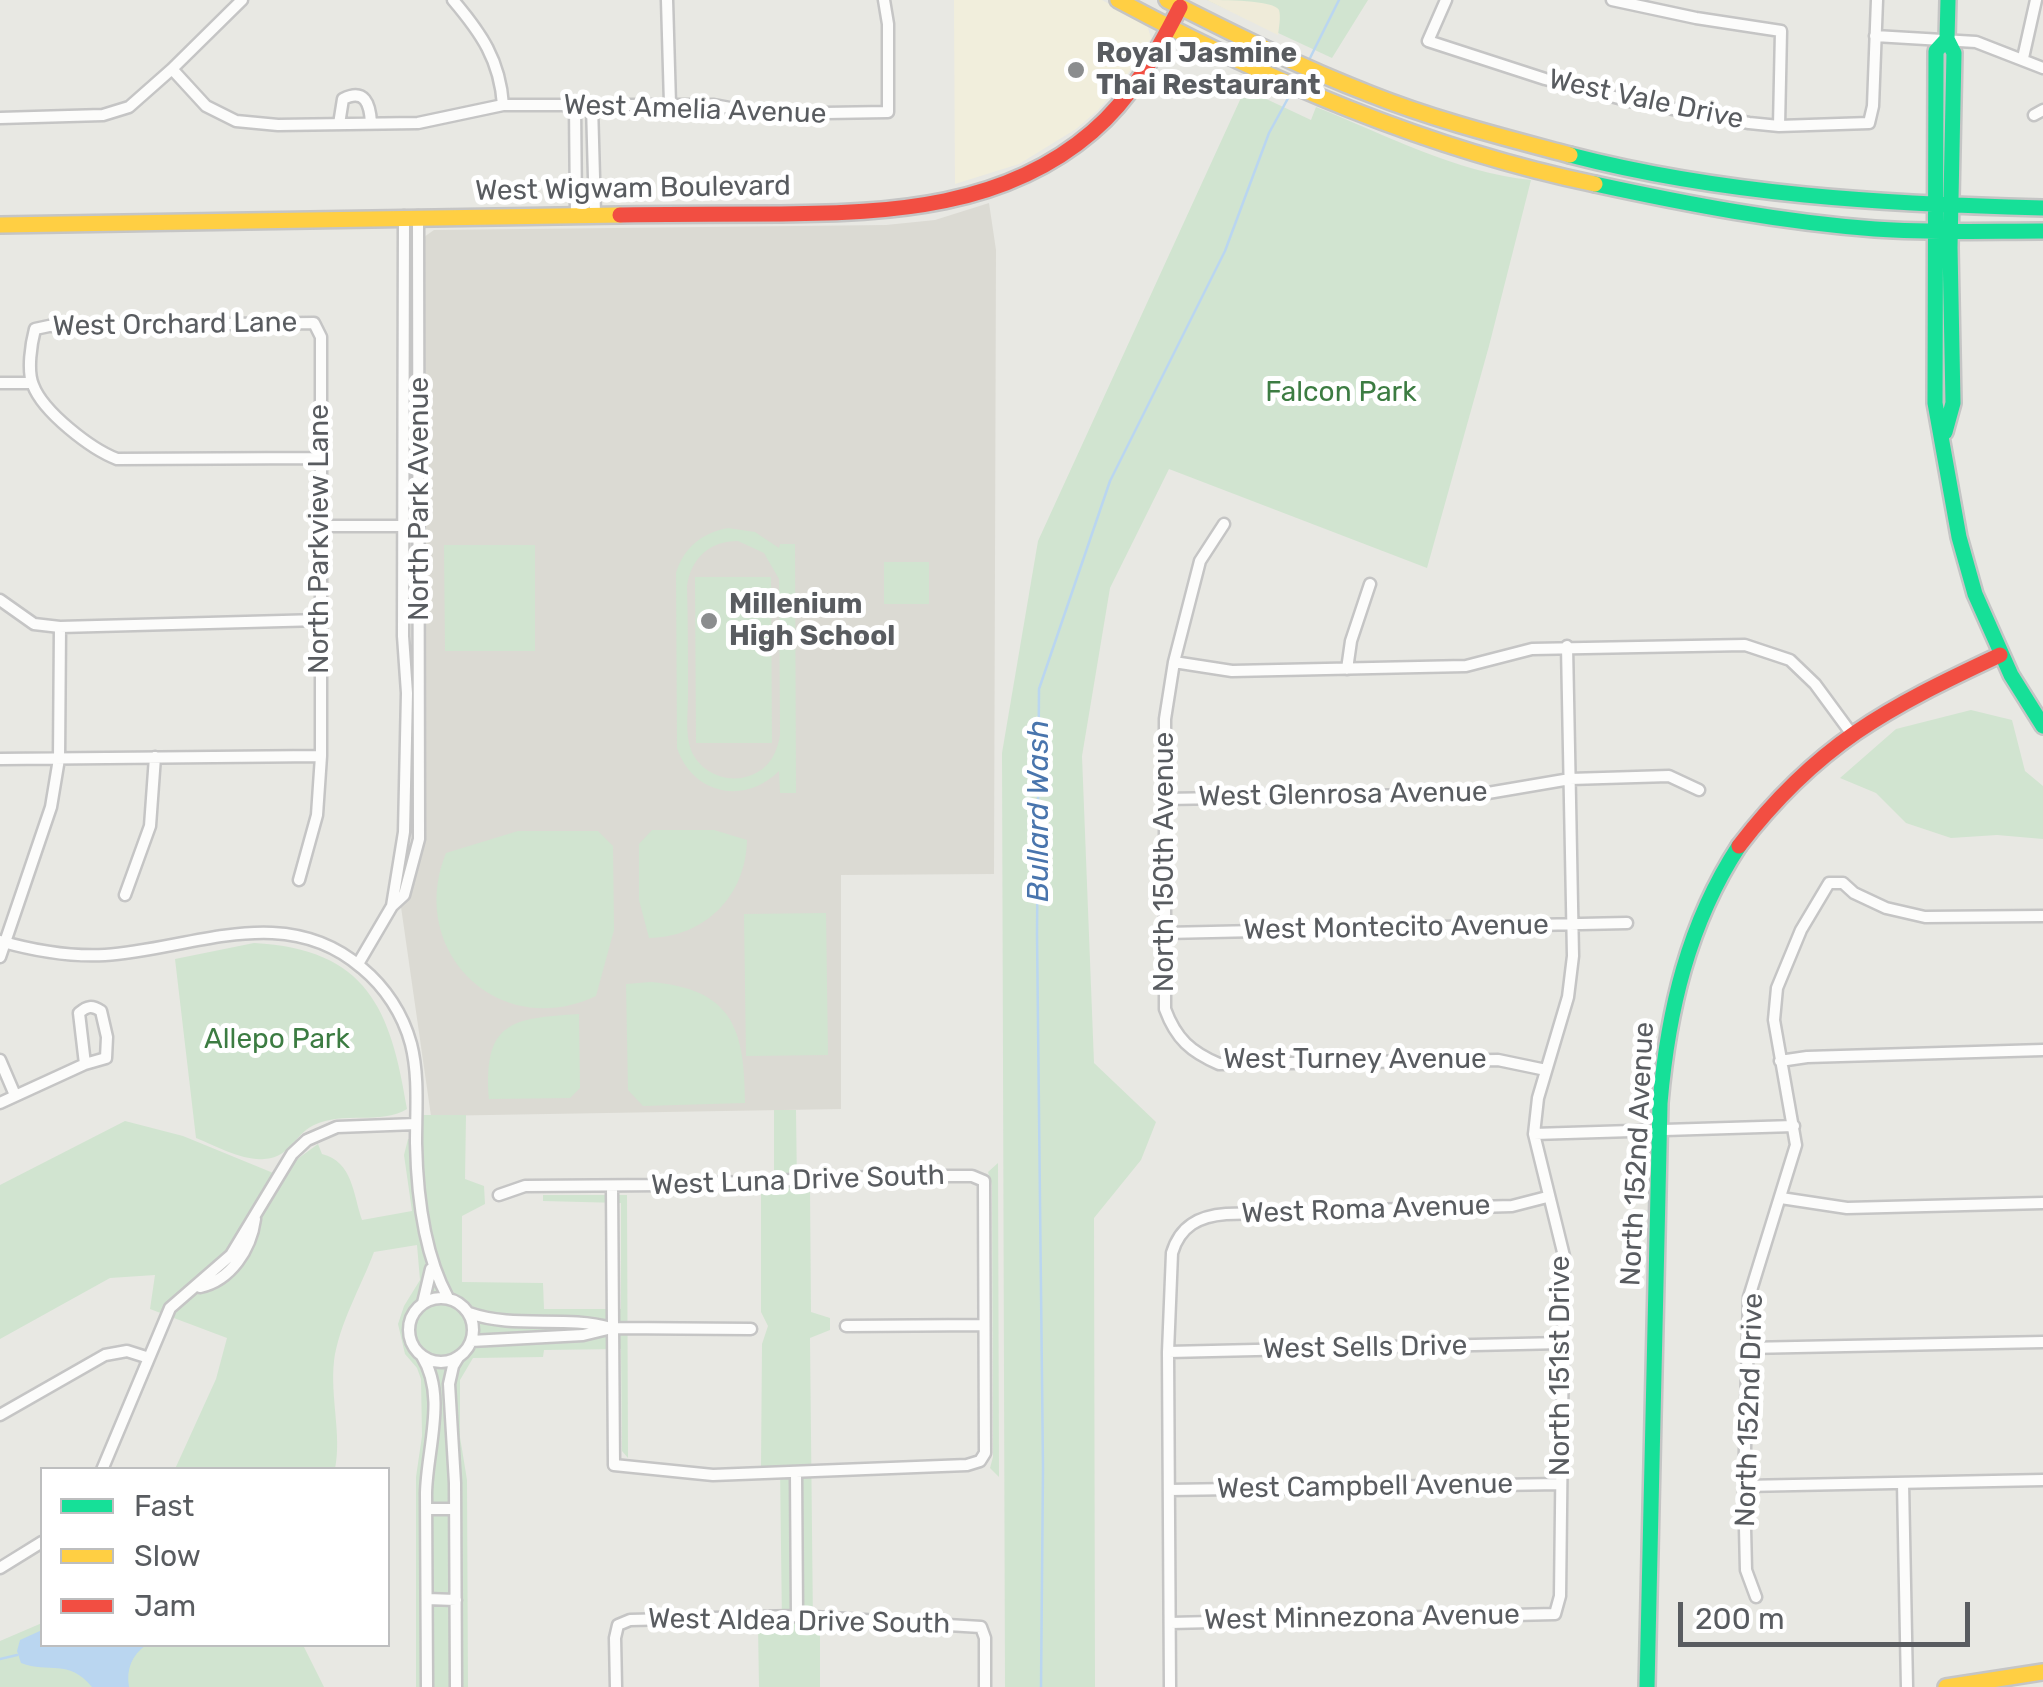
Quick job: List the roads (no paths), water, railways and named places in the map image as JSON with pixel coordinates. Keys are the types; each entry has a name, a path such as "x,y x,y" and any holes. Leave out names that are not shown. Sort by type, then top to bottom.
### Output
{"street":[{"path":"0,118 102,115 129,108 242,0"},
{"path":"453,0 481,33 494,56 503,105"},
{"path":"667,0 670,104"},
{"name":"West Amelia Avenue","path":"172,69 206,106 236,122 418,123 503,105 714,104 762,114 888,112 888,24 884,0"},
{"path":"1118,0 1170,30 1316,96 1439,142 1625,192 1768,216 1942,219 2043,208"},
{"name":"West Vale Drive","path":"1446,0 1428,41 1526,74 1630,100 1779,126 1868,124 1873,106 1876,36"},
{"path":"1612,0 1696,18 1781,30 1779,126"},
{"path":"1877,0 1876,36 1976,42 2043,68"},
{"path":"1942,219 1952,125 1954,53 1947,38 1948,0"},
{"path":"2023,58 2036,0"},
{"path":"1174,4 1336,80 1470,128 1615,166 1942,219 2043,231"},
{"name":"West Wigwam Boulevard","path":"0,225 411,216 868,213 936,204 980,194 1033,172 1097,130 1129,97 1152,64 1170,30 1174,4"},
{"path":"1947,38 1936,51 1934,124 1953,403 1945,432 1949,482 1976,599 2000,655 2043,726"},
{"path":"340,124 343,99 356,94 370,104 372,124"},
{"path":"575,105 576,214"},
{"path":"592,105 595,214"},
{"path":"1934,124 1952,125"},
{"name":"North Park Avenue","path":"358,964 392,906 404,894 417,852 420,525 411,216"},
{"name":"North Park Avenue","path":"392,906 404,832 411,216"},
{"name":"West Orchard Lane","path":"31,383 35,329 314,323"},
{"name":"North Parkview Lane","path":"299,880 317,815 320,756 322,337 314,323"},
{"path":"0,383 31,383 44,403 96,451 116,459 320,458"},
{"name":"North 150th Avenue","path":"1173,1031 1165,1009 1164,719 1200,560 1224,524"},
{"path":"319,526 420,525"},
{"path":"1347,668 1351,641 1370,584"},
{"path":"0,600 34,624 60,627 320,620"},
{"path":"0,957 2,941 51,808 59,759 60,627"},
{"path":"1174,662 1217,671 1466,666 1532,649 1567,646 1730,644 1759,648 1790,660 1851,733"},
{"name":"North 151st Drive","path":"1555,1614 1560,1596 1564,1256 1534,1134 1538,1098 1568,997 1572,924 1567,646"},
{"name":"North 152nd Avenue","path":"1647,1687 1660,1130 1668,1013 1678,973 1705,904 1740,845 1807,768 1851,733 1920,693 2000,655"},
{"path":"0,760 320,756"},
{"path":"125,895 150,826 156,757"},
{"name":"West Glenrosa Avenue","path":"1164,800 1482,794 1570,778 1668,776 1699,790"},
{"path":"405,781 420,782"},
{"name":"North 152nd Drive","path":"1756,1597 1746,1570 1744,1486 1749,1297 1796,1146 1774,1020 1777,988 1801,930 1829,883 1843,884 1886,908 1925,916 2043,916"},
{"name":"West Montecito Avenue","path":"1165,933 1627,923"},
{"path":"2,941 53,953 101,955 262,930 313,940 358,964 382,988 408,1034 415,1063 418,1169 432,1263 448,1298"},
{"path":"0,1103 106,1058 107,1037 101,1011 94,1006 79,1013 85,1064"},
{"name":"West Turney Avenue","path":"1173,1031 1192,1052 1219,1064 1498,1060 1546,1070"},
{"path":"1780,1061 2043,1050"},
{"path":"0,1060 14,1095"},
{"path":"103,1467 170,1308 194,1288 223,1277 285,1162 299,1146 337,1127 416,1124"},
{"path":"1534,1134 1794,1126"},
{"name":"West Luna Drive South","path":"499,1195 525,1186 972,1176 984,1181 984,1325"},
{"path":"612,1186 614,1465 713,1476 967,1464 980,1460 985,1453 984,1325 846,1326"},
{"name":"West Roma Avenue","path":"1168,1352 1172,1253 1187,1226 1198,1219 1226,1214 1512,1206 1547,1196"},
{"path":"1781,1198 1847,1208 2043,1203"},
{"path":"427,1687 426,1510 434,1436 433,1379 410,1339 409,1329 410,1319 423,1303 432,1263"},
{"path":"423,1303 448,1298 469,1314 490,1321 585,1321 612,1328"},
{"path":"456,1687 455,1510 449,1384 452,1366 471,1341 469,1314"},
{"path":"471,1341 583,1335 612,1328 751,1329"},
{"path":"1748,1348 2043,1342"},
{"name":"West Sells Drive","path":"1168,1352 1562,1343"},
{"path":"0,1415 105,1355 127,1351 149,1358"},
{"path":"1168,1352 1170,1687"},
{"path":"422,1356 441,1362 459,1356"},
{"path":"796,1473 796,1616"},
{"path":"1744,1486 2043,1480"},
{"path":"1903,1482 1907,1687"},
{"name":"West Campbell Avenue","path":"1169,1490 1561,1484"},
{"path":"426,1510 455,1510"},
{"path":"0,1568 40,1543"},
{"path":"427,1599 456,1600"},
{"name":"West Minnezona Avenue","path":"1170,1623 1555,1614"},
{"name":"West Aldea Drive South","path":"616,1687 615,1638 618,1625 630,1620 796,1616 981,1627 985,1638 986,1687"},
{"path":"1946,1687 2043,1672"}],"water":[{"path":"40,1631 40,1647 144,1647 131,1663 129,1687 92,1687 75,1673 21,1663 17,1651 20,1640"}],"waterway":[{"name":"Bullard Wash","path":"1308,62 1339,0"},
{"name":"Bullard Wash","path":"1041,1687 1039,689 1110,481 1225,251 1269,133 1292,91"},
{"path":"0,1659 17,1655"}],"place":[{"name":"Royal Jasmine Thai Restaurant","path":"1076,70"},
{"name":"Millenium High School","path":"709,621"}],"park label":[{"name":"Falcon Park","path":"1341,393"},
{"name":"Allepo Park","path":"277,1040"}]}
